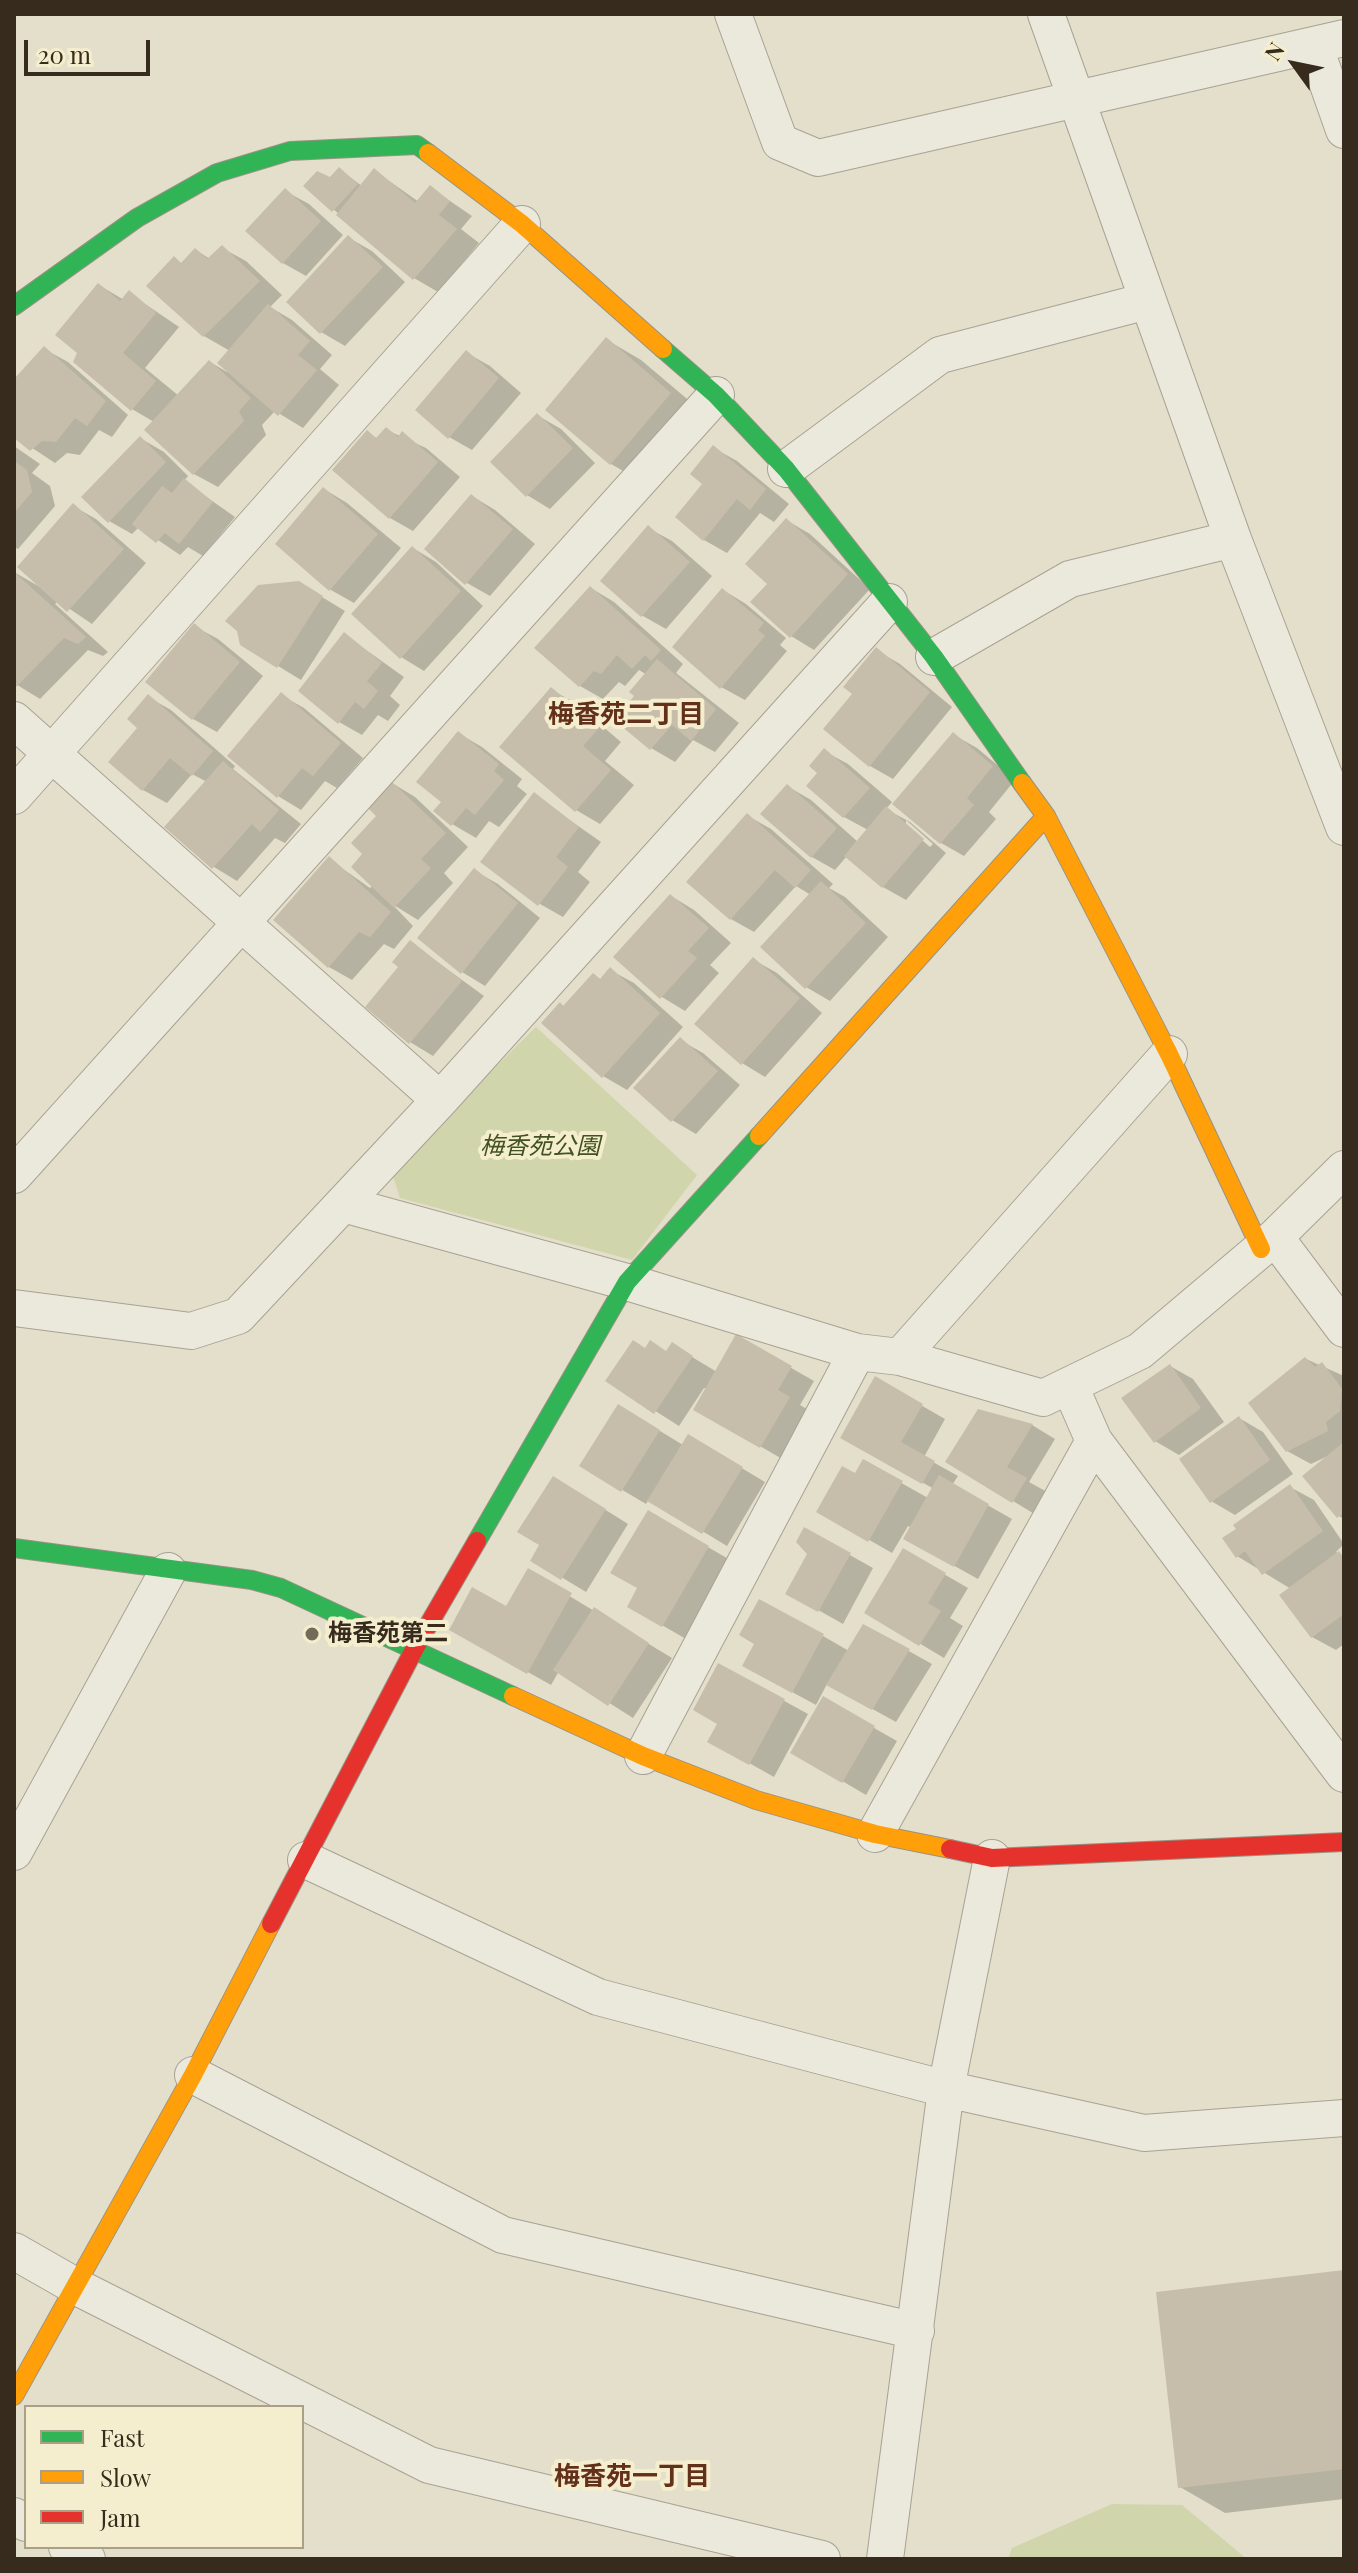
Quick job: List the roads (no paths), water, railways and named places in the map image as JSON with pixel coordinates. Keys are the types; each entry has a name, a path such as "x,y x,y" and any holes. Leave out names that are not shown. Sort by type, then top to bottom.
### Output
{"street":[{"path":"733,14 780,142 818,158 1329,41 1344,130"},
{"path":"1046,14 1233,539 1344,827"},
{"path":"14,306 137,218 217,173 290,151 417,145 522,224 716,395 786,469 934,657 1046,816 1268,1243 1344,1329"},
{"path":"14,796 522,224"},
{"path":"786,469 940,355 1147,301"},
{"path":"14,1175 238,921 716,395"},
{"path":"934,657 1070,579 1233,539"},
{"path":"14,1308 191,1331 238,1316 440,1100 889,602"},
{"path":"14,720 440,1100"},
{"path":"14,2396 193,2075 415,1648 627,1282 1046,816"},
{"path":"900,1357 1169,1054"},
{"path":"343,1204 627,1282 857,1352 900,1357 1043,1398 1140,1351 1268,1243 1344,1169"},
{"path":"643,1756 857,1352"},
{"path":"1070,1386 1094,1441 1344,1774"},
{"path":"875,1834 1094,1441"},
{"path":"14,1548 252,1580 281,1588 643,1756 756,1800 875,1834 992,1858 1344,1842"},
{"path":"14,1852 168,1571"},
{"path":"885,2559 946,2089 992,1858"},
{"path":"306,1860 598,1997 946,2089 1144,2133 1344,2118"},
{"path":"193,2075 503,2235 916,2331"},
{"path":"14,2251 77,2287 429,2465 822,2559"}],"place":[{"name":"梅香苑第二","path":"312,1634"}],"district":[{"name":"梅香苑二丁目","path":"626,715"},
{"name":"梅香苑一丁目","path":"632,2477"}],"park label":[{"name":"梅香苑公園","path":"540,1147"}]}
